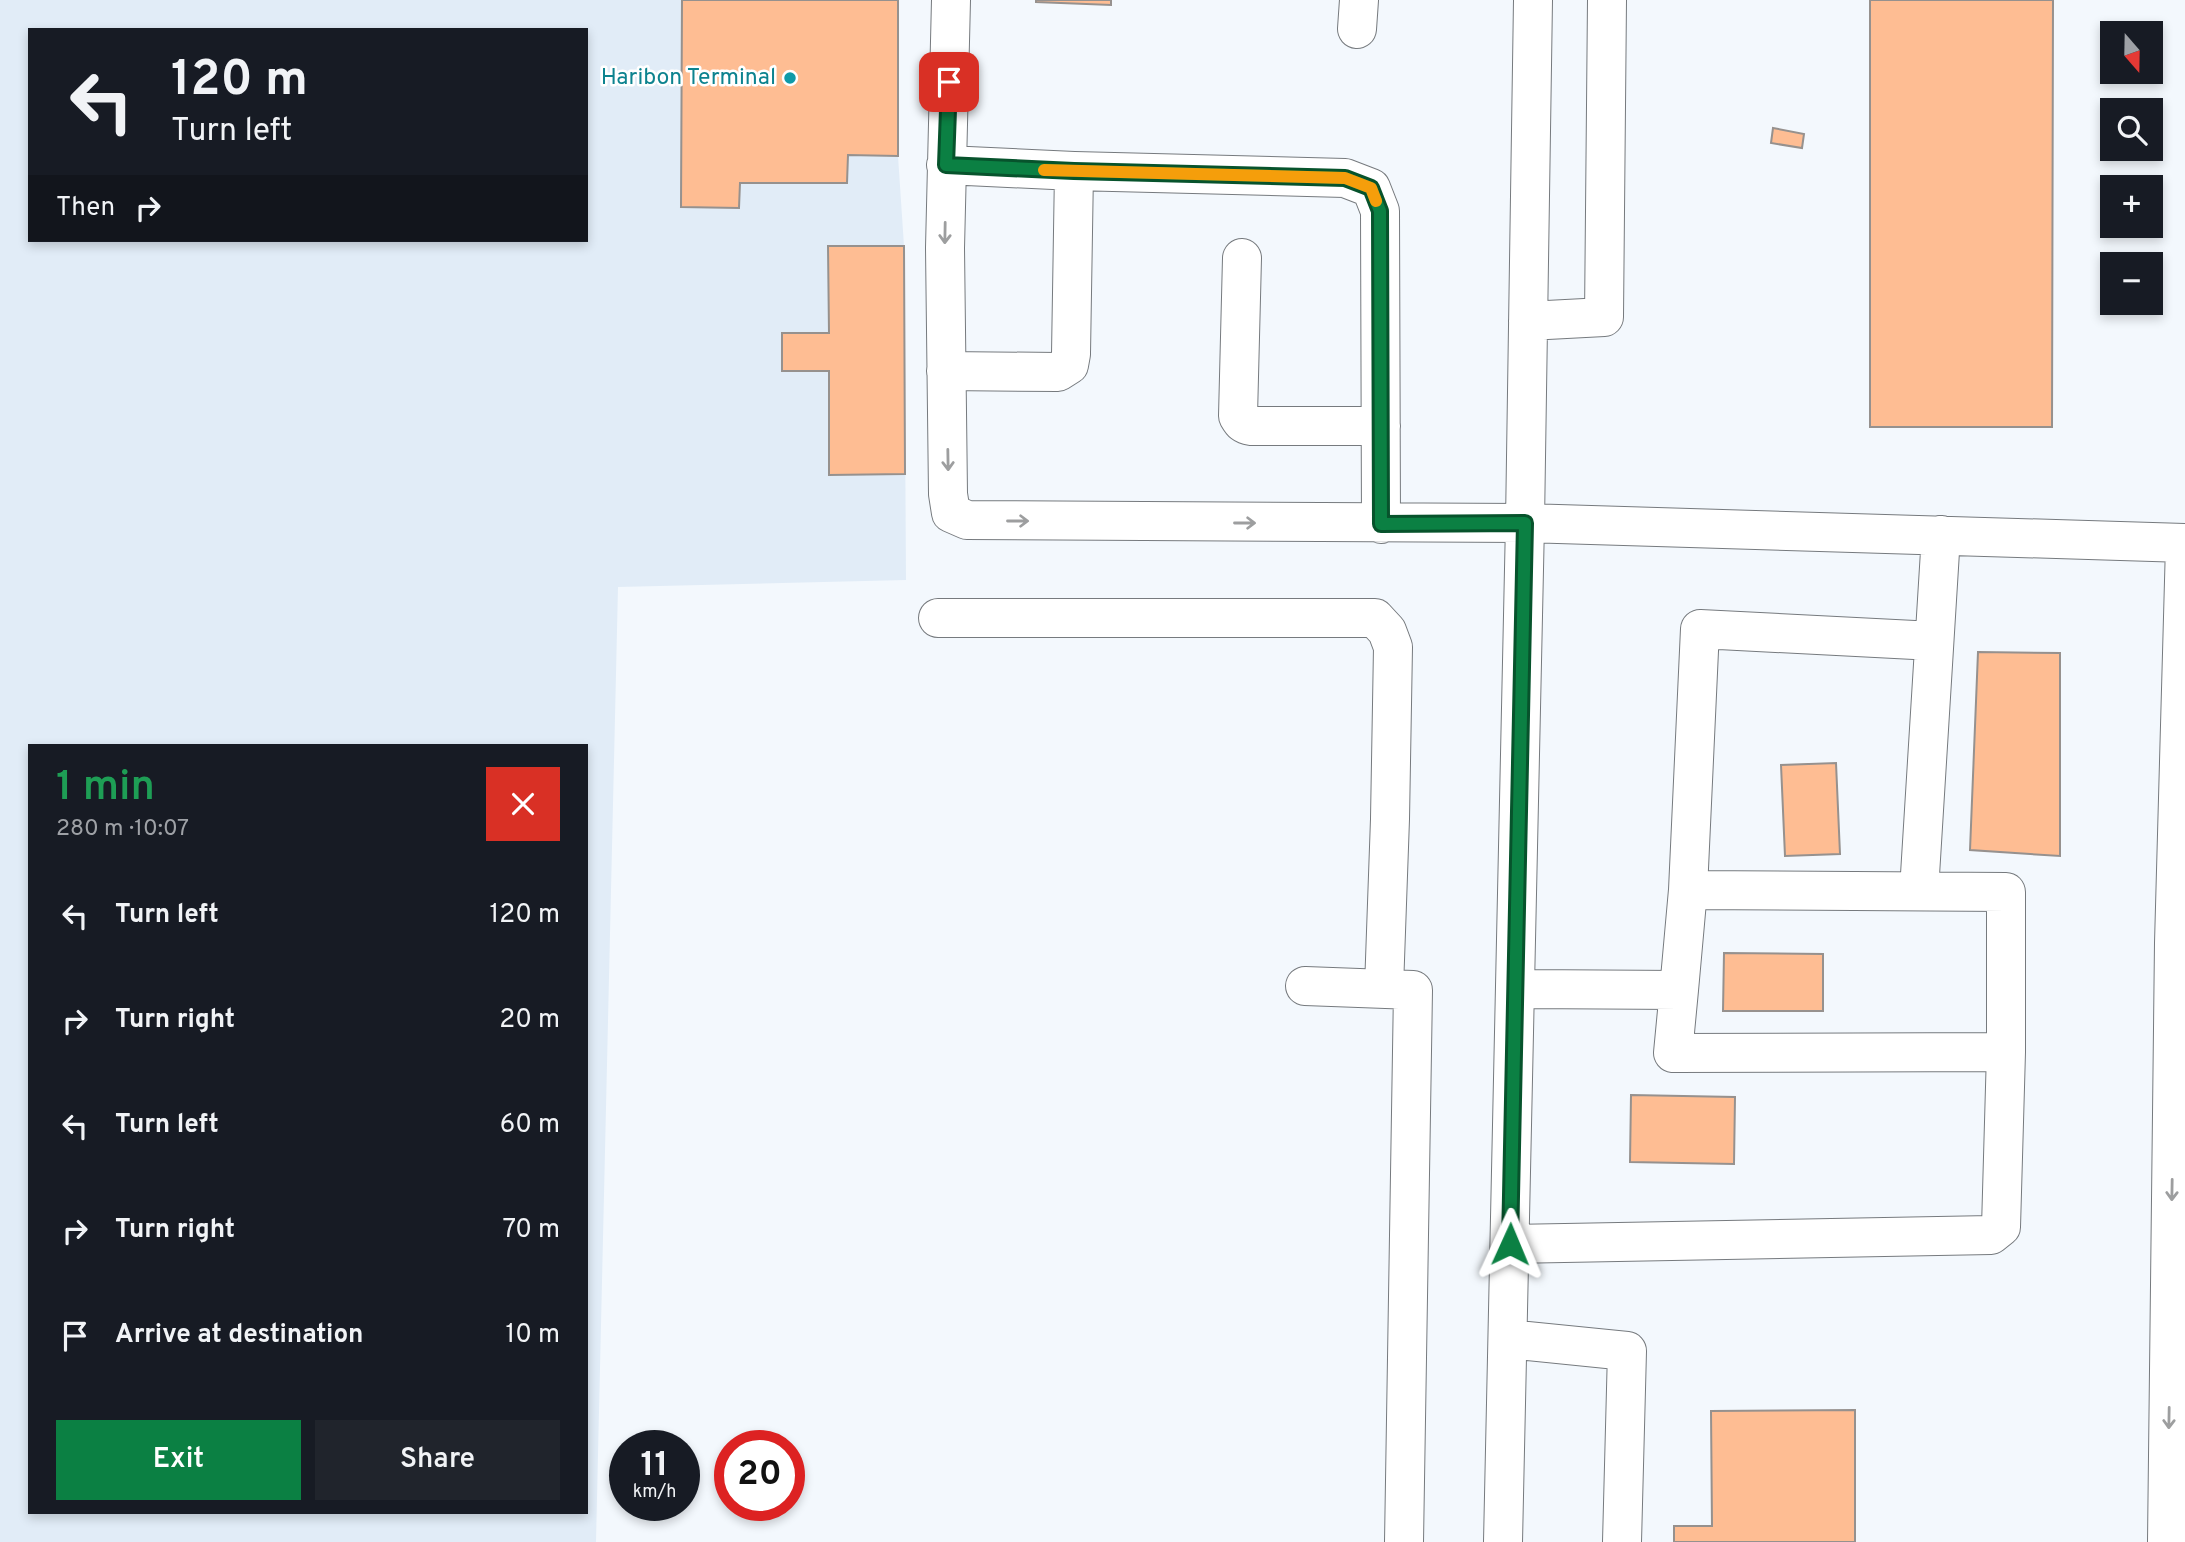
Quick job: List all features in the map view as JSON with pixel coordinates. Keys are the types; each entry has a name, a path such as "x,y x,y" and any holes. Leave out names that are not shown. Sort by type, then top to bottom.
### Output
{"street":[{"path":"951,0 946,165 946,371 948,494 951,513 967,520 1525,523 2185,544 2179,1122 2167,1542"},
{"path":"1503,1542 1525,523 1533,0"},
{"path":"1528,321 1604,317 1607,0"},
{"path":"946,165 1345,178 1371,188 1380,211 1381,524"},
{"path":"946,371 1058,372 1069,365 1074,171"},
{"path":"1242,258 1238,416 1241,421 1251,426 1381,426"},
{"path":"1919,891 1941,535"},
{"path":"938,618 1375,618 1387,631 1393,647 1384,988"},
{"path":"1934,640 1700,629 1688,890 1673,1053 2006,1052"},
{"path":"1510,1244 1991,1235 2001,1227 2006,1052 2006,892 1688,890"},
{"path":"1305,986 1413,990 1404,1542"},
{"path":"1515,989 1679,990"},
{"path":"1508,1339 1627,1351 1622,1542"}],"shaded area":[{"path":"0,0 898,0 898,156 904,246 906,580 618,587 596,1542 0,1542"}],"building":[{"name":"Haribon Terminal","path":"682,0 898,0 898,156 848,155 847,183 740,183 739,208 681,207"},
{"path":"1111,0 1111,5 1036,2"},
{"path":"1870,0 2053,0 2052,427 1870,427"},
{"path":"1773,128 1804,134 1802,148 1771,143"},
{"path":"828,246 904,246 905,474 829,475 829,371 782,371 782,333 829,333"},
{"path":"1978,652 2060,653 2060,856 1970,850"},
{"path":"1836,763 1840,854 1785,856 1781,765"},
{"path":"1724,953 1823,954 1823,1011 1723,1011"},
{"path":"1631,1095 1735,1097 1734,1164 1630,1162"},
{"path":"1855,1410 1855,1542 1674,1542 1674,1526 1712,1526 1711,1411"}],"slow traffic":[{"path":"1044,170 1345,178 1371,188 1376,201"}],"place":[{"name":"Haribon Terminal","path":"790,78"}],"route":[{"path":"949,82 946,165 1345,178 1371,188 1380,211 1381,524 1525,523 1510,1244"}]}
